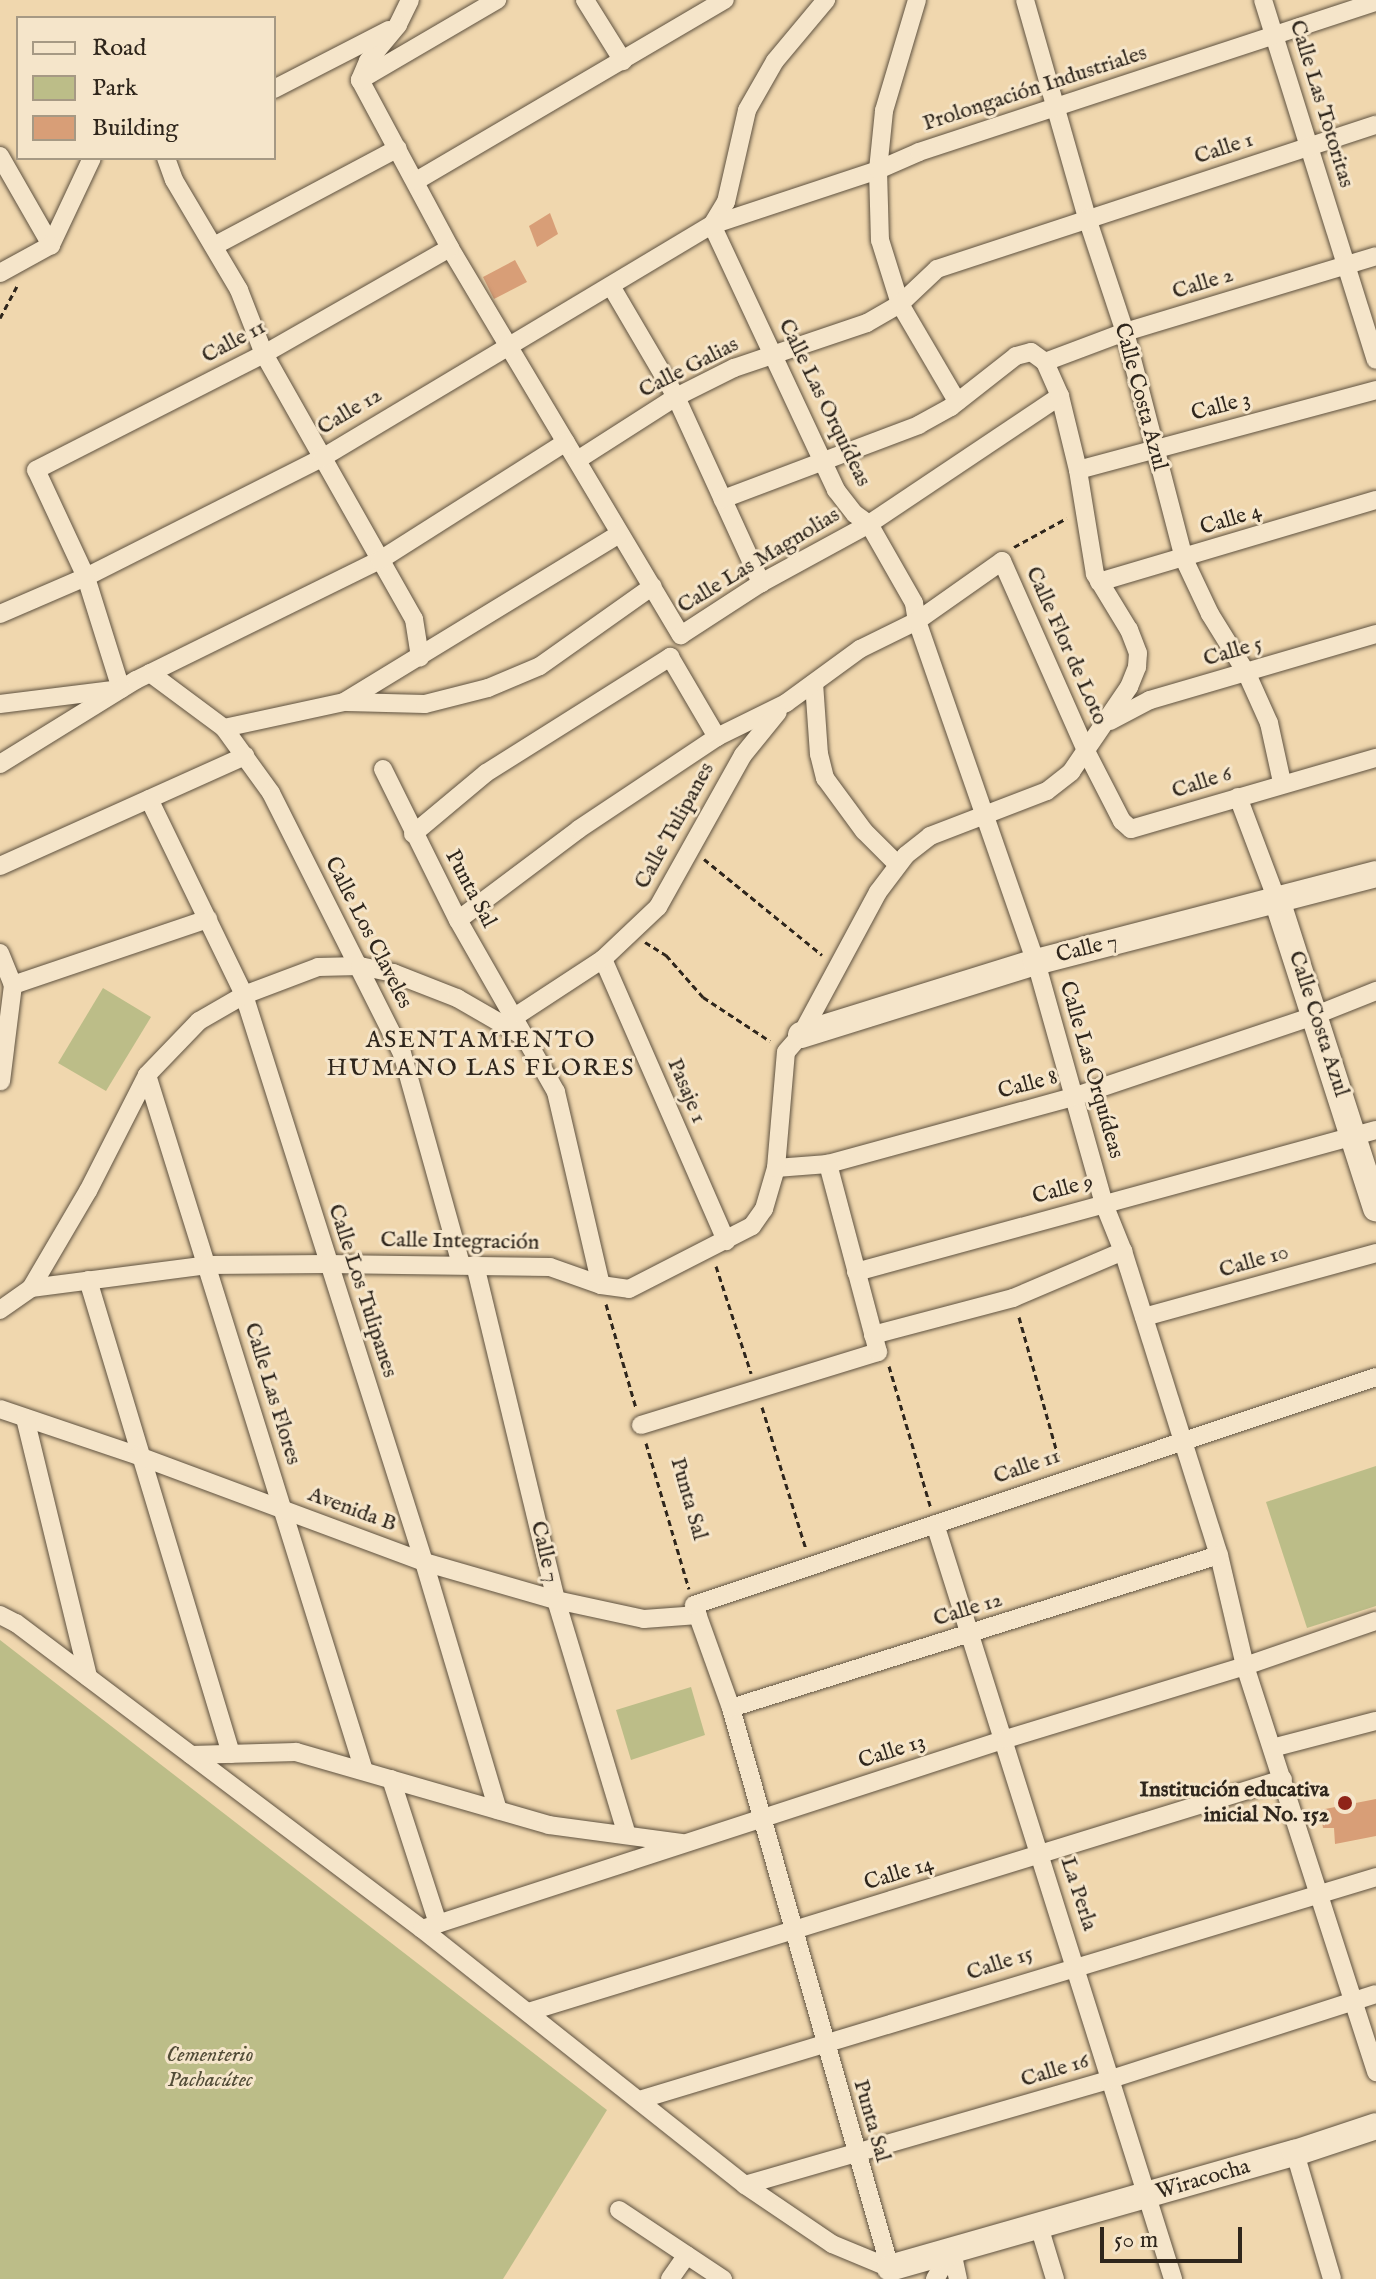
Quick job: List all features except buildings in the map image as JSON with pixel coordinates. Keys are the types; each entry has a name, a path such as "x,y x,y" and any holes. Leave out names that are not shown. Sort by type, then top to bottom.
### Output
{"street":[{"path":"360,80 368,61 398,25 410,0"},
{"path":"360,80 497,0"},
{"path":"585,0 623,61"},
{"path":"416,181 725,0"},
{"path":"712,225 726,202 747,110 775,61 826,0"},
{"path":"917,0 884,111 878,170 880,240 900,304 957,401"},
{"name":"Calle Costa Azul","path":"1025,0 1087,218 1125,332 1153,451 1184,559 1210,614 1247,674 1269,723 1282,782"},
{"name":"Calle Las Totoritas","path":"1263,0 1376,360"},
{"name":"Prolongación Industriales","path":"712,225 878,170 919,152 1376,2"},
{"path":"276,88 398,25"},
{"path":"224,728 344,702 425,704 488,688 540,666 653,586 450,248 360,80"},
{"name":"Calle 1","path":"1087,218 1376,125"},
{"path":"214,246 398,148"},
{"path":"0,156 51,245"},
{"path":"0,273 51,245 91,160"},
{"path":"167,160 174,180 239,290 264,354 414,619 420,658"},
{"name":"Calle Galias","path":"579,459 676,397 734,368 867,323 900,304 937,269 1087,218"},
{"name":"Calle 12","path":"0,614 86,577 322,458 509,343 712,225"},
{"name":"Calle Las Orquídeas","path":"712,225 836,490 855,514 869,524 914,603 917,621 987,813 1036,962 1104,1204 1123,1251 1219,1555 1245,1666 1356,2001 1376,2072"},
{"name":"Calle 11","path":"86,577 36,470 264,354 450,248"},
{"name":"Calle 2","path":"1045,362 1125,332 1376,256"},
{"path":"611,286 676,397 761,583"},
{"path":"723,499 919,425 957,401 1016,356 1031,352 1045,362"},
{"name":"Calle Integración","path":"31,1288 208,1265 327,1264 550,1267 601,1285 629,1289 752,1226 764,1209 776,1168 794,1043 878,892 898,865 930,836 1047,791 1071,772 1129,687 1137,667 1138,653 1129,630 1095,574 1078,470 1060,396 1045,362"},
{"name":"Calle 3","path":"1078,470 1376,390"},
{"name":"Calle Las Magnolias","path":"653,586 681,635 761,583 869,524 1060,396"},
{"path":"0,764 150,673 380,560 566,442"},
{"name":"Calle 4","path":"1099,582 1376,500"},
{"path":"344,702 619,534"},
{"name":"Calle Tulipanes","path":"458,920 579,829 717,737 786,703 860,649 917,621 1002,561"},
{"name":"Calle Flor de Loto","path":"1002,561 1086,751"},
{"path":"86,577 121,689"},
{"name":"Calle 5","path":"1105,724 1150,700 1376,634"},
{"path":"413,834 486,773 670,657 717,737"},
{"name":"Calle Los Claveles","path":"150,673 224,728 271,793 402,1053 468,1265"},
{"path":"814,683 819,754 825,778 864,831 898,865"},
{"path":"0,704 121,689"},
{"name":"Calle Tulipanes","path":"516,1016 603,959 658,907 743,755 786,703"},
{"name":"Calle 6","path":"1086,751 1122,821 1131,829 1282,782 1376,758"},
{"path":"0,866 245,756"},
{"name":"Punta Sal","path":"383,769 458,920 516,1016 556,1092 601,1285"},
{"name":"Calle Costa Azul","path":"1238,797 1316,1015 1365,1134 1376,1208"},
{"name":"Calle Los Tulipanes","path":"149,799 244,995 424,1562 498,1810"},
{"name":"Calle 7","path":"794,1043 1036,962 1376,874"},
{"path":"13,985 208,919"},
{"path":"0,953 13,985 1,1081"},
{"name":"Pasaje 1","path":"603,959 726,1241"},
{"name":"Calle Integración","path":"0,1310 31,1288 88,1191 147,1075 199,1021 244,995 318,967 360,966 393,973 457,998 528,1039"},
{"name":"Calle 8","path":"776,1168 828,1164 1073,1097 1316,1015 1376,991"},
{"name":"Calle Las Flores","path":"147,1075 364,1771"},
{"name":"Calle 9","path":"856,1272 1365,1134"},
{"path":"828,1164 876,1344"},
{"path":"641,1425 1013,1298 1123,1251"},
{"name":"Calle 10","path":"1144,1317 1376,1253"},
{"name":"Calle 7","path":"468,1265 556,1600 627,1835"},
{"path":"88,1280 231,1754"},
{"name":"Calle 11","path":"696,1610 1065,1479 1376,1377"},
{"name":"Avenida B","path":"0,1409 139,1456 424,1562 556,1600 644,1619 696,1610"},
{"path":"25,1418 88,1677"},
{"name":"La Perla","path":"935,1524 1006,1739 1108,2080 1173,2279"},
{"name":"Calle 12","path":"731,1708 1219,1555"},
{"name":"Punta Sal","path":"696,1610 731,1708 855,2155 890,2268"},
{"path":"0,1615 16,1623 191,1755 430,1927 528,2012 745,2185 832,2244 890,2268"},
{"name":"Calle 13","path":"430,1927 1006,1739 1245,1666 1376,1621"},
{"path":"1272,1748 1376,1721"},
{"path":"191,1755 296,1752 549,1825 689,1844"},
{"path":"391,1779 430,1927"},
{"name":"Calle 14","path":"528,2012 1283,1779"},
{"name":"Calle 15","path":"639,2100 1076,1965 1376,1877"},
{"name":"Calle 16","path":"745,2185 1108,2080 1376,1994"},
{"name":"Wiracocha","path":"890,2268 1295,2153 1376,2126"},
{"path":"1295,2153 1332,2279"},
{"path":"619,2210 723,2279"},
{"path":"1039,2226 1055,2279"},
{"path":"935,2279 952,2251"},
{"path":"952,2251 958,2279"},
{"path":"670,2279 687,2255"}],"path":[{"path":"1002,561 1011,548 1084,508"},
{"path":"691,848 737,890 837,967"},
{"path":"632,934 666,955 703,997 794,1043"},
{"name":"Punta Sal","path":"601,1285 696,1610"},
{"path":"1013,1298 1065,1479"},
{"path":"876,1344 887,1359 935,1524"}],"green space":[{"path":"103,988 151,1017 106,1091 58,1063"},
{"path":"1376,1466 1376,1606 1307,1628 1266,1502"},
{"name":"Cementerio Pachacútec","path":"0,1640 607,2110 503,2279 0,2279"},
{"path":"691,1687 705,1735 631,1760 616,1710"}],"place":[{"name":"Institución educativa inicial No. 152","path":"1345,1803"}],"district":[{"name":"ASENTAMIENTO HUMANO LAS FLORES","path":"481,1055"}]}
